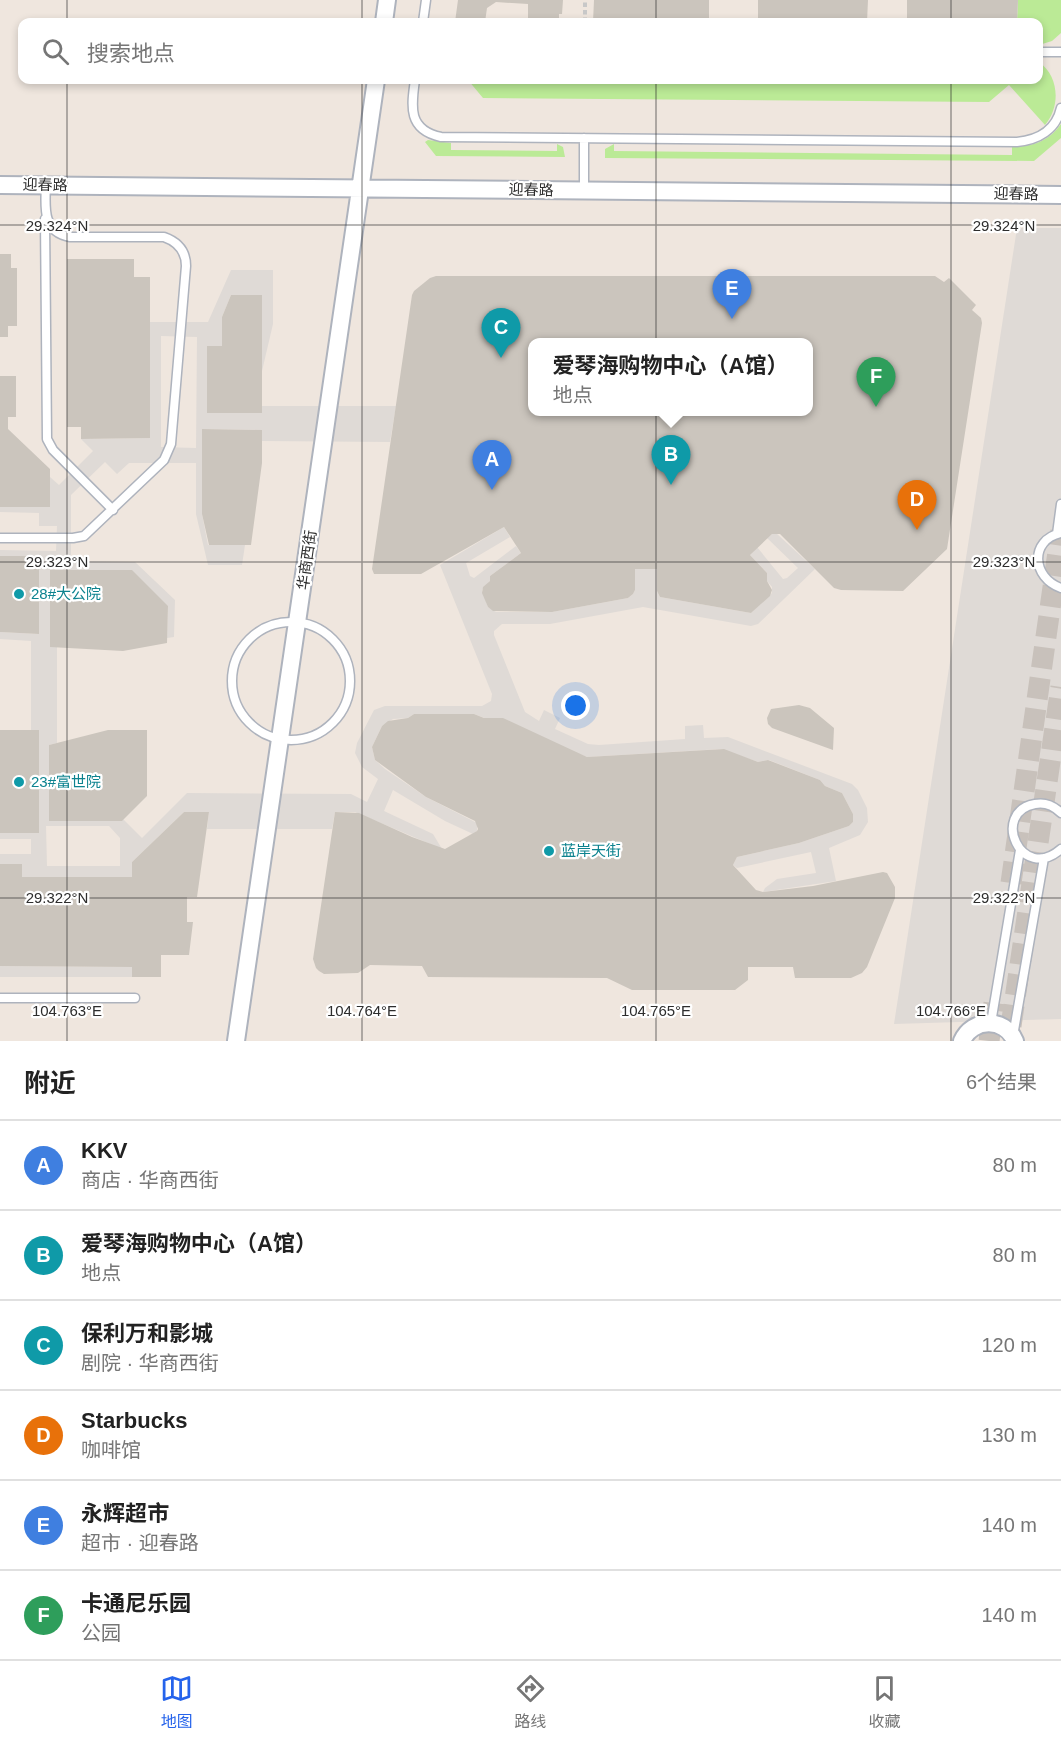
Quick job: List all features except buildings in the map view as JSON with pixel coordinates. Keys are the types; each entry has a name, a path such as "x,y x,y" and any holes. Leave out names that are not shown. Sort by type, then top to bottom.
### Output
{"street":[{"path":"385,18 387,0"},
{"name":"华商西街","path":"236,1041 375,84"},
{"name":"迎春路","path":"0,185 1061,195"},
{"path":"962,1041 970,1029 979,1024 992,1023 1006,1029 1014,1039"}],"lane":[{"path":"424,18 426,0"},
{"path":"1043,52 1061,52"},
{"path":"414,84 411,109 417,123 431,135 441,137 1017,142 1036,139 1045,134 1056,121 1061,108"},
{"path":"584,138 584,190"},
{"path":"46,185 46,439 53,450 113,510"},
{"path":"0,538 79,537 88,533 164,460 169,451 186,260 181,247 164,237 64,236 50,225 45,213"},
{"path":"1061,504 1059,534 1043,544 1038,561 1045,579 1061,588"},
{"path":"285,622 298,623 311,626 333,641 347,663 349,689 346,702 332,724 321,732 296,740 281,739 258,730 240,711 233,693 232,673 241,649 260,631 285,622"},
{"path":"1061,813 1042,803 1032,804 1017,816 1013,825 1013,834 1020,850 1027,856 1044,858 1053,856 1061,849"},
{"path":"992,1023 1020,850"},
{"path":"1014,1039 1044,858"},
{"path":"0,998 135,998"}],"path":[{"path":"585,0 585,18"}],"green space":[{"path":"1018,0 1061,0 1061,33 1052,41 1043,44 1043,18 1017,18"},
{"path":"1043,65 1051,75 1056,92 1054,109 1045,125 1009,85 989,102 483,98 471,84 1043,84"},
{"path":"1061,124 1061,138 1034,161 605,158 605,149 614,144 614,151 1012,155 1012,147 1039,142 1051,135"},
{"path":"428,140 451,143 451,150 557,151 557,144 563,147 565,157 436,156 425,142"}],"shaded area":[{"path":"1017,228 1061,228 1061,1019 894,1024"},
{"path":"231,270 273,270 273,324 262,371 231,295 222,317 222,346 207,346 207,413 262,413 262,406 396,406 390,442 262,441 262,430 202,429 202,514 208,545 245,545 242,565 208,565 196,514 196,463 129,463 117,474 105,462 71,495 71,561 135,562 175,600 174,637 167,638 168,606 50,571 50,646 57,647 57,743 49,745 49,820 123,819 142,838 187,793 351,794 367,802 378,779 362,767 355,753 357,743 374,710 385,706 482,706 491,701 492,694 440,565 504,527 510,537 466,563 470,576 474,578 516,546 521,553 490,576 490,581 482,590 488,607 496,612 552,612 628,598 635,590 635,569 657,569 657,591 660,597 751,613 772,593 772,587 767,581 767,573 750,555 757,547 783,579 798,568 767,538 776,533 815,569 758,624 751,626 643,607 550,624 502,624 494,631 494,635 525,712 539,721 544,710 560,718 555,729 588,744 685,739 685,726 703,725 704,738 728,737 852,784 858,790 867,808 868,822 860,835 829,848 836,881 763,892 777,879 816,873 811,852 737,868 733,865 737,857 799,843 849,826 853,822 853,814 842,793 825,786 820,780 769,760 758,762 721,749 587,757 474,714 414,714 408,718 393,719 382,726 372,747 375,760 385,769 426,797 477,823 477,831 473,834 445,821 393,790 384,811 433,834 442,849 355,812 335,812 332,829 207,829 209,812 184,812 132,862 132,877 22,877 0,864 0,854 31,854 31,839 0,839 0,833 39,833 39,731 31,730 31,641 0,639 0,632 39,634 39,556 0,556 0,550 56,551 57,526 39,526 39,513 0,512 0,507 50,507 50,477 59,485 93,451 81,439 150,438 150,322 208,322","holes":["161,336 197,337 196,448 161,447","46,826 109,826 120,838 120,866 47,866"]},
{"path":"0,966 132,967 132,977 0,977"}],"tunnel":[{"path":"1011,883 1061,531"},
{"path":"1011,1026 1061,687"},
{"path":"989,1041 994,1003"}],"place":[{"name":"永辉超市","path":"732,319"},
{"name":"保利万和影城","path":"501,358"},
{"name":"卡通尼乐园","path":"876,407"},
{"name":"爱琴海购物中心（A馆）","path":"671,485"},
{"name":"KKV","path":"492,490"},
{"name":"Starbucks","path":"917,530"},
{"name":"28#大公院","path":"19,594"},
{"name":"23#富世院","path":"19,782"},
{"name":"蓝岸天街","path":"549,851"}]}
